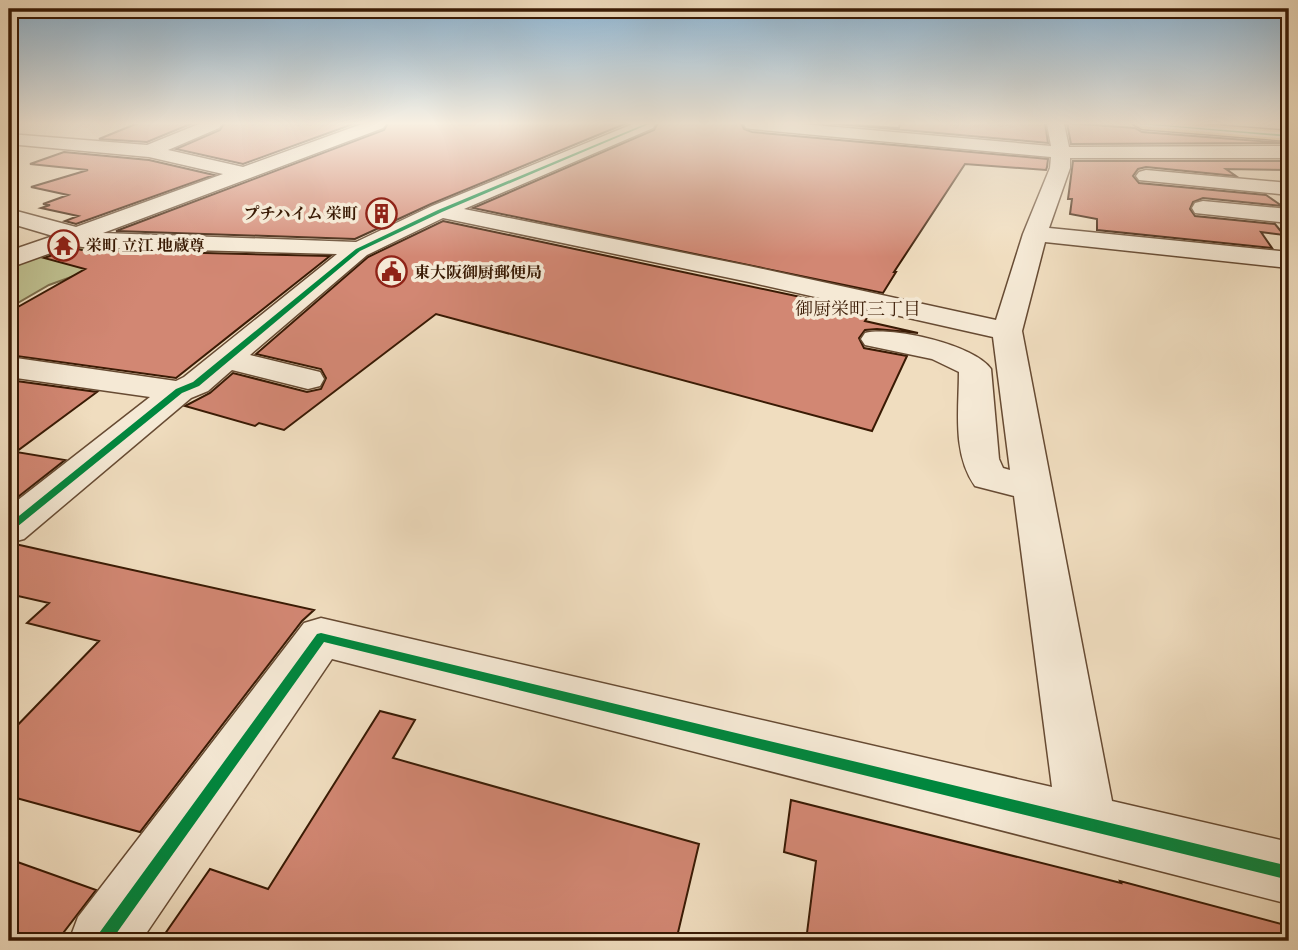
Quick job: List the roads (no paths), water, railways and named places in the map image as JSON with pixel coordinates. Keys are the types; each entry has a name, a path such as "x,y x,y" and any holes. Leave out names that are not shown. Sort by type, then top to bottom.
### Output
{"street":[{"path":"224,168 244,173"},
{"path":"9,260 257,168"},
{"path":"9,529 179,391 196,384 358,250 440,211 542,168"},
{"path":"1058,168 1035,234 1007,331 1086,822"},
{"path":"1127,168 1289,189"},
{"path":"1203,208 1289,216"},
{"path":"440,211 749,274 1007,331"},
{"path":"9,216 69,237 348,247 358,250"},
{"path":"1035,234 1289,260"},
{"path":"876,339 957,356 975,369 979,450 983,470 989,477 1032,486"},
{"path":"226,359 308,379"},
{"path":"9,367 179,391"},
{"path":"102,941 321,636 1289,873"}],"place":[{"name":"プチハイム 栄町","path":"381,213"},
{"name":"栄町 立江 地蔵尊","path":"63,245"},
{"name":"東大阪御厨郵便局","path":"391,272"}],"district":[{"name":"御厨栄町三丁目","path":"858,309"}]}
